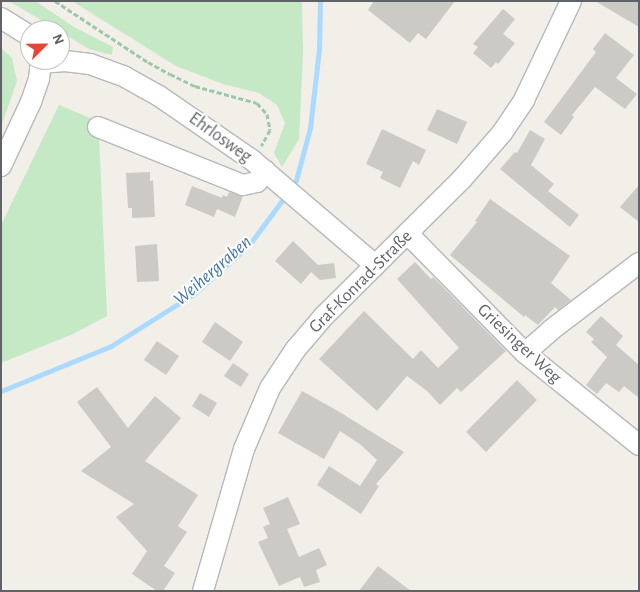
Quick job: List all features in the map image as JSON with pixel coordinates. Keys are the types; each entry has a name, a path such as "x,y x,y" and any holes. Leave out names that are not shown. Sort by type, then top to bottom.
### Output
{"street":[{"name":"Graf-Konrad-Straße","path":"203,591 244,449 270,388 295,350 324,316 475,166 502,133 524,100 571,1"},
{"path":"1,18 20,30"},
{"name":"Ehrlosweg","path":"70,62 90,64 125,77 192,117 270,175 376,265"},
{"path":"1,166 31,102 39,70"},
{"path":"98,127 243,185 256,182 270,175"},
{"name":"Griesinger Weg","path":"408,234 525,353 639,444"},
{"path":"525,353 551,330 639,263"}],"path":[{"path":"55,1 148,62 170,74 195,86 257,104 267,114 270,130"}],"green space":[{"path":"9,1 35,1 64,20 41,20"},
{"path":"72,1 302,1 303,53 299,139 282,167 274,153 285,123 277,105 259,93 223,84 176,66"},
{"path":"70,24 113,47 112,55 89,49 70,38"},
{"path":"1,48 12,58 17,81 1,127"},
{"path":"59,105 95,120 99,135 107,316 73,334 1,363 1,225"}],"building":[{"path":"374,1 455,1 426,39 418,33 410,43 368,10"},
{"path":"595,1 639,1 639,27"},
{"path":"503,9 515,19 503,34 515,43 498,64 496,62 491,68 473,53 478,47 473,44"},
{"path":"605,33 634,55 616,78 637,94 625,109 595,87 572,115 574,117 561,135 544,122 596,52 593,49"},
{"path":"437,109 467,122 457,144 427,130"},
{"path":"382,129 426,150 419,165 413,161 400,188 380,178 383,172 366,164"},
{"path":"530,130 545,139 531,165 554,184 548,191 579,215 570,227 500,169 515,152 517,153"},
{"path":"150,172 150,181 153,180 155,217 132,218 132,208 128,208 126,173"},
{"path":"639,185 639,222 620,207"},
{"path":"192,186 222,198 223,195 227,197 229,192 243,196 235,217 217,209 214,217 185,205"},
{"path":"490,199 570,256 551,283 571,300 558,310 555,307 538,325 525,315 524,317 450,255 477,222 475,221"},
{"path":"293,241 318,265 334,263 336,278 320,280 311,272 301,284 275,261"},
{"path":"157,244 159,281 137,282 135,246"},
{"path":"415,262 431,279 433,277 506,351 461,392 457,388 440,405 427,391 407,376 377,411 319,359 364,311 413,359 421,350 438,368 459,348 397,279"},
{"path":"601,316 623,336 616,345 639,365 639,398 624,386 619,392 606,383 597,394 586,385 607,357 591,342 594,339 586,332"},
{"path":"215,322 243,342 230,361 202,342"},
{"path":"157,341 179,356 166,375 144,360"},
{"path":"233,363 249,374 241,387 224,376"},
{"path":"517,380 537,400 486,452 466,432"},
{"path":"97,387 128,428 155,396 181,418 145,461 198,495 178,526 187,532 164,566 175,573 163,591 157,591 132,574 147,551 116,517 134,504 81,471 111,447 77,402"},
{"path":"302,391 404,452 376,484 379,486 361,514 317,485 329,466 360,486 377,460 361,445 340,431 324,459 278,433"},
{"path":"200,393 217,403 209,417 192,406"},
{"path":"288,497 300,524 287,529 299,557 319,548 327,565 316,570 320,582 304,587 300,577 279,586 258,542 268,538 263,527 270,524 263,508"},
{"path":"378,566 411,591 359,591"}],"waterway":[{"name":"Weihergraben","path":"290,188 296,180 310,128 319,49 320,1"},
{"name":"Weihergraben","path":"1,391 111,346 195,293 249,245 286,195"}]}
